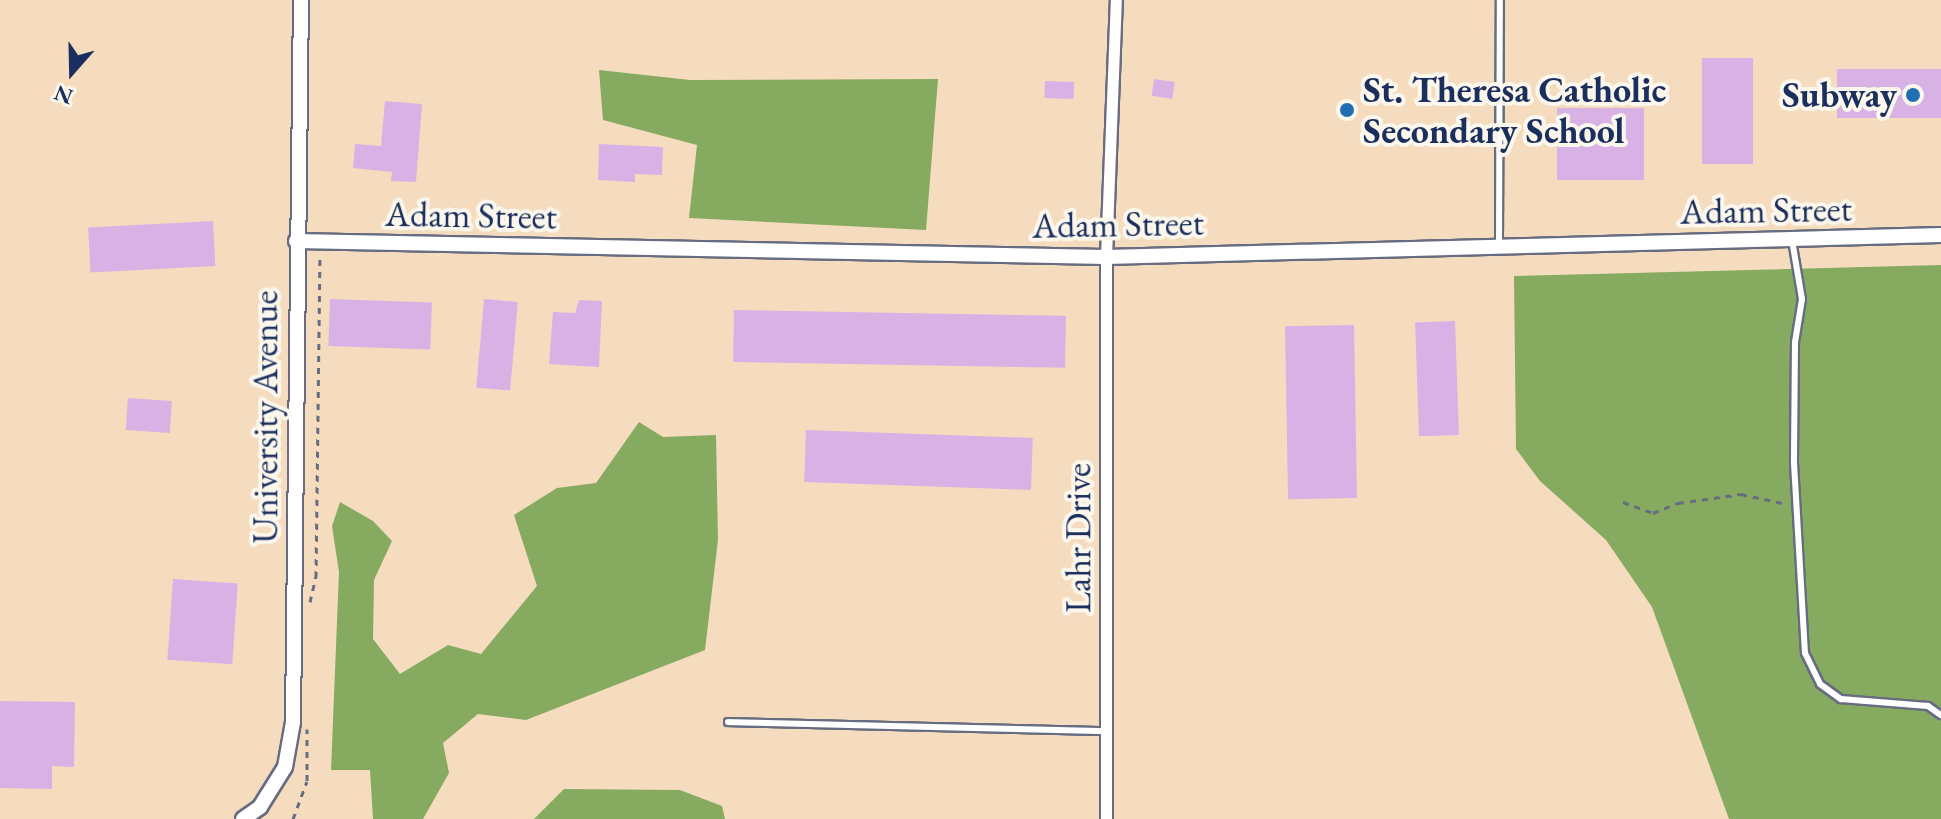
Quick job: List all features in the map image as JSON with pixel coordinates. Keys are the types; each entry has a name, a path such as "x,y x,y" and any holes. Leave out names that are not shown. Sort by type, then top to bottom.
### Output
{"street":[{"name":"University Avenue","path":"243,819 260,807 285,767 293,722 301,0"},
{"name":"Lahr Drive","path":"1106,819 1106,257 1116,0"},
{"name":"Adam Street","path":"296,241 1106,257 1499,243 1941,235"}],"lane":[{"path":"1499,243 1500,0"},
{"path":"1792,239 1802,299 1795,342 1794,463 1799,489 1795,505 1805,653 1820,684 1858,703 1928,706 1941,715"},
{"path":"728,722 1106,731"}],"path":[{"path":"307,614 316,577 321,241"},
{"path":"1623,502 1653,513 1678,503 1741,494 1795,505"},
{"path":"293,819 307,781 307,721"}],"green space":[{"path":"599,70 690,80 938,79 926,230 689,218 697,145 603,120"},
{"path":"1941,265 1941,819 1729,819 1652,607 1606,540 1540,481 1516,449 1514,276"},
{"path":"639,422 663,437 716,435 718,540 705,650 526,720 478,714 443,743 449,773 423,819 373,819 370,770 331,770 339,572 332,526 340,502 373,521 392,541 374,580 373,639 400,674 448,645 481,654 537,586 514,515 557,488 596,483"},
{"path":"564,789 680,790 722,806 725,819 534,819"}],"building":[{"path":"1702,58 1753,58 1753,164 1702,164"},
{"path":"1837,69 1941,69 1941,118 1837,118"},
{"path":"1154,79 1175,82 1172,99 1152,96"},
{"path":"1045,81 1074,82 1073,99 1044,98"},
{"path":"385,101 422,104 416,182 391,181 392,172 353,168 355,144 381,146"},
{"path":"1557,108 1644,108 1644,180 1557,180"},
{"path":"599,144 663,147 662,175 635,174 635,182 598,180"},
{"path":"213,221 215,266 91,272 88,228"},
{"path":"330,299 432,303 430,350 328,346"},
{"path":"484,299 518,302 510,391 476,388"},
{"path":"579,300 602,301 599,367 549,364 553,312 575,313"},
{"path":"734,310 1066,316 1065,368 733,362"},
{"path":"1455,321 1459,435 1419,436 1415,322"},
{"path":"1354,325 1357,498 1288,499 1285,326"},
{"path":"128,398 172,401 170,433 126,430"},
{"path":"806,430 1033,438 1031,490 804,482"},
{"path":"173,579 238,584 232,664 167,660"},
{"path":"0,701 75,702 74,767 52,766 52,789 0,788"}],"place":[{"name":"Subway","path":"1913,95"},
{"name":"St. Theresa Catholic Secondary School","path":"1347,110"}]}
